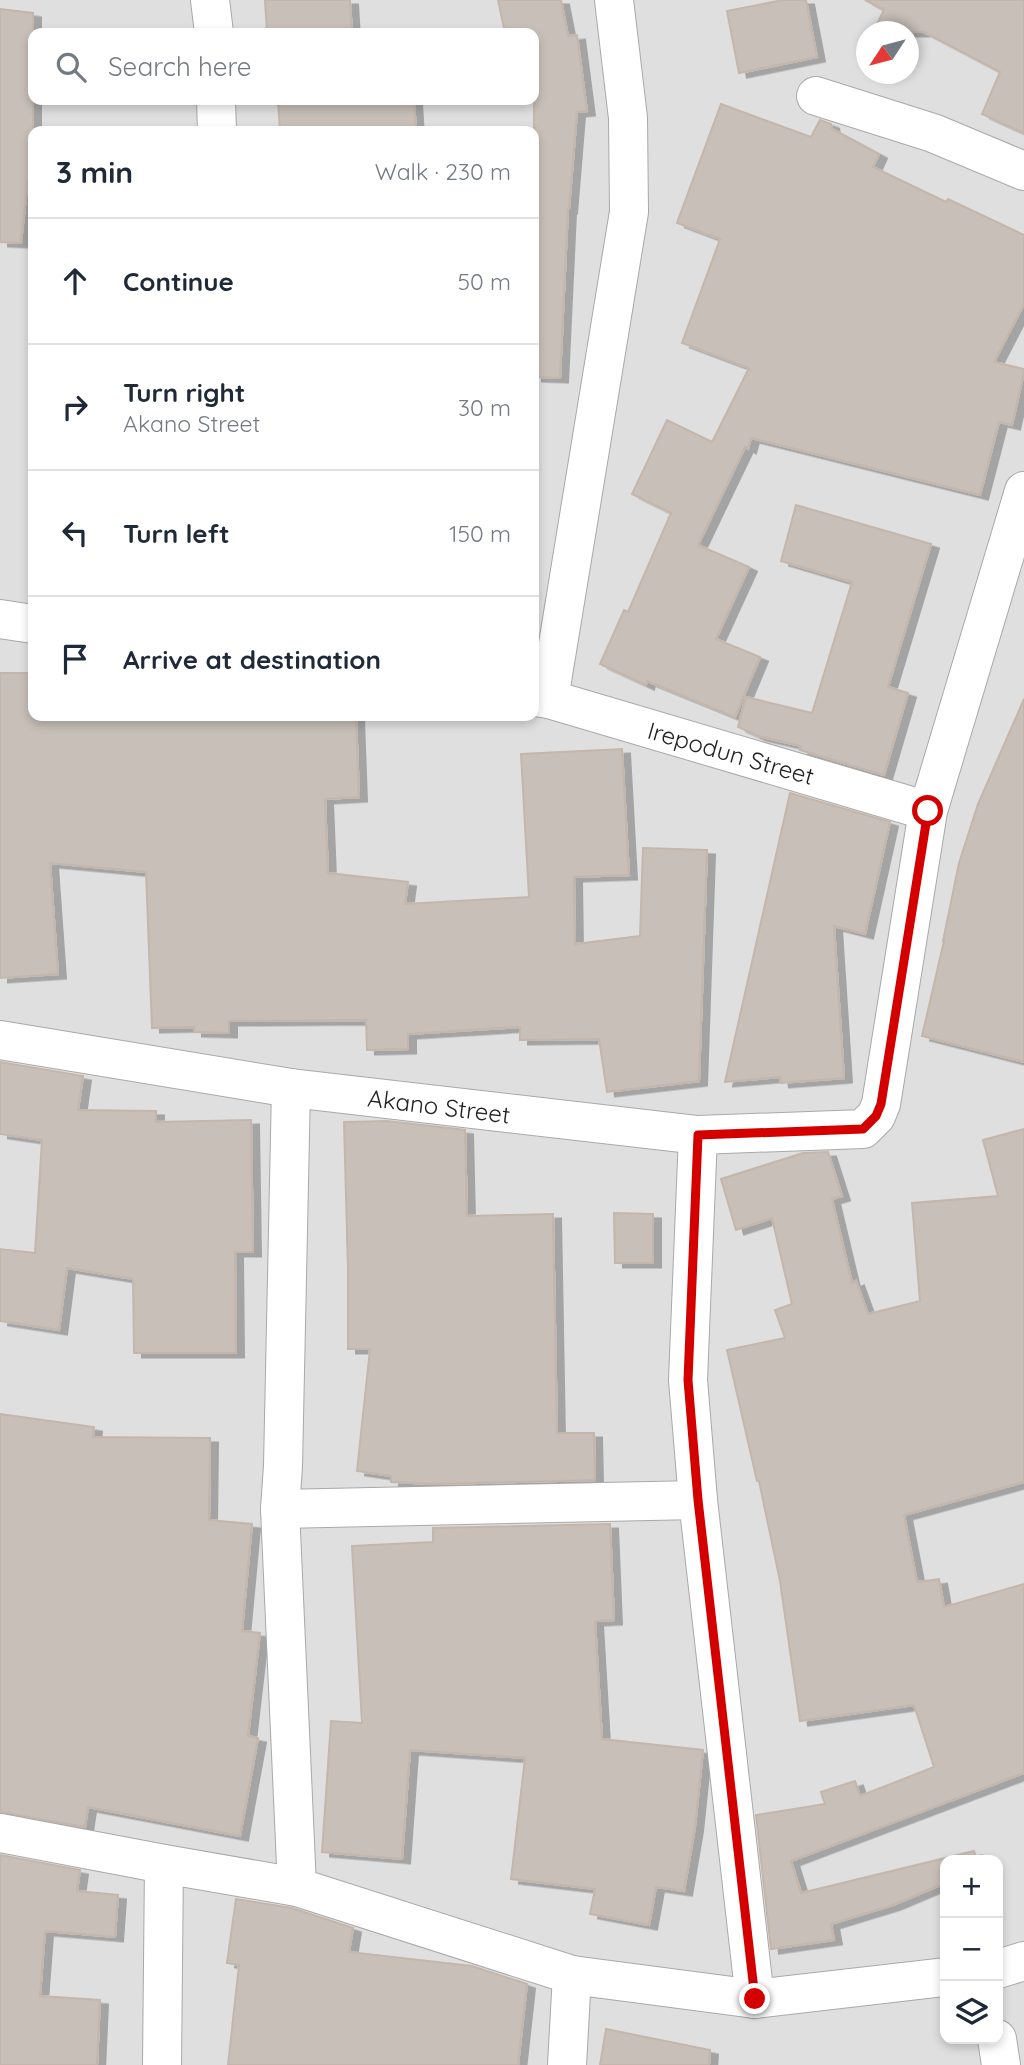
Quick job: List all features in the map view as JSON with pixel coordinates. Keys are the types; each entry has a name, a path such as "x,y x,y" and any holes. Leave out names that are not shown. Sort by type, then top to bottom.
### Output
{"street":[{"path":"210,0 213,28"},
{"path":"541,698 629,212 628,118 614,0"},
{"path":"816,96 933,133 1024,171"},
{"path":"216,105 216,126"},
{"path":"928,811 1024,491"},
{"path":"0,619 28,623"},
{"name":"Irepodun Street","path":"541,698 928,811"},
{"name":"Akano Street","path":"0,1040 291,1088 698,1135 863,1129 876,1116 881,1104 928,811"},
{"path":"291,1088 279,1509 297,1887"},
{"path":"698,1135 688,1380 698,1500 755,1999"},
{"path":"279,1509 698,1500"},
{"path":"0,1833 297,1887 572,1975 755,1999 940,1978"},
{"path":"162,2065 164,1864"},
{"path":"1003,1967 1024,1961"},
{"path":"567,2065 572,1975"},
{"path":"998,2044 1001,2065"}],"shaded area":[{"path":"0,0 1024,0 1024,2065 0,2065"}],"building":[{"path":"265,0 350,0 352,28 267,28"},
{"path":"498,0 561,0 568,36 577,35 587,111 577,112 568,209 560,378 539,377 539,126 534,126 534,105 539,105 539,28 504,28"},
{"path":"783,0 806,0 817,57 739,73 727,11"},
{"path":"865,0 1024,0 1024,133 982,114 1000,72 924,32 919,32 919,21 878,21 884,10"},
{"path":"0,9 33,13 33,28 28,28 28,105 33,105 33,126 28,126 28,179 21,243 0,242"},
{"path":"721,104 811,137 820,120 831,124 832,129 879,154 873,167 1024,235 1024,304 994,362 1024,369 1024,372 1012,425 999,422 980,495 751,438 748,449 745,447 698,545 749,567 716,639 760,657 735,717 647,681 646,685 600,664 624,610 628,612 671,513 632,494 667,420 712,442 749,368 682,343 720,239 677,223"},
{"path":"278,105 414,105 416,126 280,126"},
{"path":"796,505 931,544 888,687 908,693 884,775 800,750 801,746 758,736 738,727 746,697 812,713 852,582 781,561"},
{"path":"0,673 28,673 28,721 356,721 359,797 325,799 328,873 408,882 405,904 529,897 521,754 622,749 629,875 574,877 575,944 640,936 643,848 707,850 699,1081 607,1092 599,1039 520,1040 520,1027 408,1034 408,1049 367,1050 366,1020 229,1021 229,1033 194,1032 194,1027 152,1028 146,872 50,863 58,974 0,978"},
{"path":"1024,699 1024,1062 922,1036 959,863 978,804"},
{"path":"790,793 890,822 865,934 834,926 844,1078 781,1083 780,1077 725,1082"},
{"path":"0,1062 83,1076 78,1110 156,1111 156,1122 251,1120 253,1252 235,1252 236,1353 134,1353 133,1279 67,1268 59,1330 0,1321 0,1249 35,1253 42,1140 0,1134"},
{"path":"387,1121 465,1130 467,1216 553,1214 557,1433 594,1433 595,1480 435,1484 391,1482 391,1476 357,1471 370,1349 348,1349 344,1122"},
{"path":"1024,1129 1024,1482 904,1515 917,1582 939,1579 944,1607 1024,1584 1024,1773 791,1861 801,1893 940,1859 940,1885 893,1905 831,1924 834,1940 771,1949 756,1815 825,1804 821,1792 855,1781 860,1796 934,1767 914,1705 800,1721 780,1581 727,1350 785,1338 775,1310 792,1304 772,1218 736,1230 721,1179 803,1153 828,1152 842,1196 832,1199 852,1283 856,1281 868,1314 920,1301 912,1203 998,1196 983,1140"},
{"path":"614,1213 653,1214 653,1263 615,1263"},
{"path":"0,1414 94,1427 93,1437 210,1438 209,1520 252,1524 242,1631 260,1633 248,1736 258,1738 240,1836 88,1807 85,1827 0,1812"},
{"path":"610,1524 614,1620 595,1621 602,1739 703,1750 695,1827 684,1891 656,1887 649,1925 590,1914 595,1889 511,1879 525,1758 410,1750 402,1859 322,1852 331,1721 362,1723 352,1546 433,1542 433,1528"},
{"path":"974,1851 975,1855 958,1855"},
{"path":"0,1855 80,1870 77,1891 118,1895 115,1937 45,1931 40,1996 100,2000 97,2065 0,2065"},
{"path":"236,1899 292,1908 353,1928 349,1952 472,1966 527,1984 518,2065 228,2065 239,1965 227,1963"},
{"path":"606,2029 710,2050 709,2065 600,2065"}],"route":[{"path":"755,1999 698,1500 688,1380 698,1135 863,1129 876,1116 881,1104 928,811"}]}
